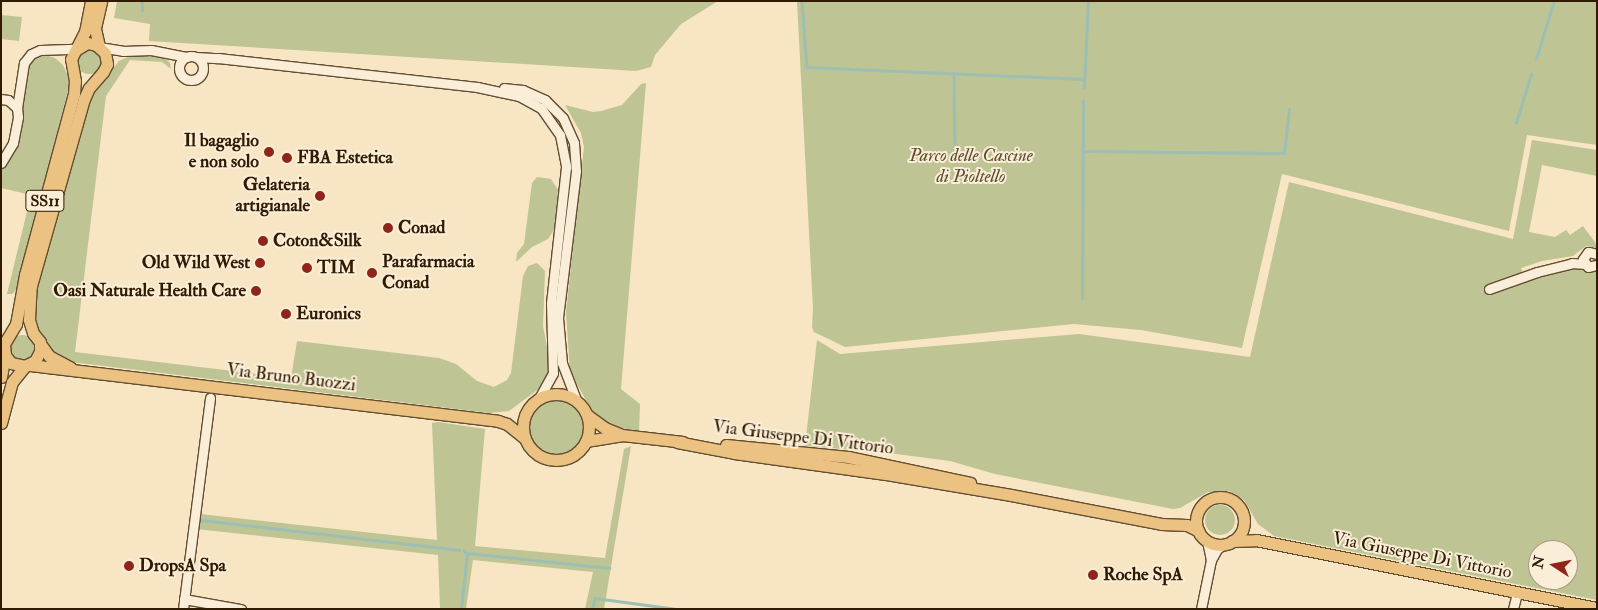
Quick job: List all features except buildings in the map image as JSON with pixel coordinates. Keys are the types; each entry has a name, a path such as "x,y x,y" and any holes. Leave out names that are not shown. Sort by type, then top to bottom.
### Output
{"main road":[{"name":"SS11","path":"1,377 5,355 4,341 16,324 25,275 74,94 76,81 71,58 85,32 91,1"},
{"path":"72,68 85,79 102,72 106,55 99,47 95,28 101,1"},
{"path":"76,49 87,43 99,47"},
{"name":"SS11","path":"40,345 29,320 31,286 84,99 89,88 102,72"},
{"path":"12,332 24,329 33,332"},
{"path":"1,423 12,382 39,356 40,345"},
{"name":"Via Bruno Buozzi","path":"40,345 51,357 81,371"},
{"path":"5,355 14,365 28,366"},
{"name":"Via Bruno Buozzi","path":"28,366 498,421 507,424 524,438"},
{"path":"559,394 576,400 587,416 589,429 586,441 574,455 554,460 535,453 524,438 523,422 527,410 539,398 559,394"},
{"name":"Via Bruno Buozzi","path":"498,421 527,410"},
{"name":"Via Giuseppe Di Vittorio","path":"587,416 605,428 622,435 886,474 1011,495 1161,524 1188,525 1199,531"},
{"name":"Via Giuseppe Di Vittorio","path":"586,441 622,435"},
{"path":"1223,497 1235,503 1243,517 1241,532 1228,542 1207,540 1199,531 1196,522 1199,509 1208,500 1223,497"},
{"name":"Via Giuseppe Di Vittorio","path":"1161,524 1178,520 1199,509"},
{"name":"Via Giuseppe Di Vittorio","path":"1243,517 1255,534 1270,544"},
{"name":"Via Giuseppe Di Vittorio","path":"1228,542 1247,539 1597,608"}],"street":[{"path":"99,47 157,51 192,57 477,87 518,89 540,97 563,118 574,143 576,171 558,318 563,369 576,400"},
{"path":"1,163 13,143 19,115 17,108 24,63 36,52 76,49"},
{"path":"102,72 118,56 132,50"},
{"path":"52,51 72,68"},
{"path":"157,51 174,58 182,76 189,80 196,78 213,62 230,60"},
{"path":"179,69 181,61 192,57"},
{"path":"192,57 202,66 202,73"},
{"path":"477,87 520,96 535,103 556,125 565,151 566,182 550,317 555,364 550,381 539,398"},
{"path":"1,98 8,100 17,108"},
{"path":"1488,289 1520,277 1584,260 1590,252 1597,254"},
{"path":"1584,260 1590,268 1597,265"},
{"path":"210,398 183,604 241,609"},
{"path":"1207,540 1211,560"},
{"path":"1201,609 1211,560 1216,549 1228,542"},
{"path":"1513,609 1516,593"}],"green space":[{"path":"117,1 718,1 681,24 655,55 651,67 636,71 149,41 150,24 114,18"},
{"name":"Parco delle Cascine di Pioltello","path":"797,1 1597,1 1597,145 1527,135 1509,231 1282,174 1242,348 1141,330 1074,324 845,347 814,332 812,327 813,309"},
{"path":"1,15 22,17 19,41 1,39"},
{"path":"89,48 98,52 102,61 98,70 89,74 80,70 76,61 80,52"},
{"path":"146,54 165,58 170,63 171,69 162,62 130,60 106,96 75,352 291,378 297,341 439,358 456,364 477,381 494,387 507,380 511,373 523,276 528,266 537,263 545,271 543,326 550,362 547,378 540,388 509,411 489,413 71,362 51,351 35,323 32,303 89,97 119,61 132,55"},
{"path":"45,55 55,58 63,65 68,76 68,90 17,289 12,294 7,294 31,195 1,188 1,167 16,148 27,67 35,58"},
{"path":"646,83 621,389 640,404 639,432 614,426 597,416 570,372 566,312 584,147 581,133 565,105 593,112 601,111 622,105 641,84"},
{"path":"1532,140 1597,150 1597,176 1542,165 1529,232 1555,237 1566,230 1570,235 1583,226 1597,245 1597,248 1586,246 1573,256 1542,261 1521,268 1526,282 1571,268 1597,266 1597,600 1547,590 1578,590 1578,540 1528,540 1528,586 1274,536 1258,524 1244,500 1229,491 1208,492 1180,508 1173,509 995,474 950,461 881,452 805,446 817,340 840,354 1079,334 1250,357 1289,182 1513,239"},
{"path":"537,177 551,179 558,190 555,228 548,239 532,247 516,262 517,253 524,244 532,183"},
{"path":"22,335 31,339 35,348 31,357 22,361 13,357 9,348 13,339"},
{"path":"555,397 571,402 576,406 580,411 585,427 580,443 576,448 571,452 555,457 539,452 534,448 530,443 525,427 530,411 534,406 539,402"},
{"path":"438,422 485,429 475,546 605,558 624,449 631,446 604,609 585,609 593,572 473,560 466,609 440,609 438,555 196,529 200,514 437,540 432,423"},
{"path":"1220,505 1231,509 1235,520 1231,531 1220,535 1209,531 1205,520 1209,509"}],"waterway":[{"path":"142,1 142,11"},
{"path":"802,1 807,67 1084,79"},
{"path":"1084,88 1088,1"},
{"path":"1536,59 1554,1"},
{"path":"954,73 955,160"},
{"path":"1516,123 1531,74"},
{"path":"1082,299 1083,101"},
{"path":"1083,151 1284,153 1289,109"},
{"path":"201,520 459,550"},
{"path":"461,609 467,554 464,551"},
{"path":"467,553 609,568"},
{"path":"592,609 595,598 676,609"}],"place":[{"name":"Il bagaglio e non solo","path":"269,152"},
{"name":"FBA Estetica","path":"287,158"},
{"name":"Gelateria artigianale","path":"320,196"},
{"name":"Conad","path":"388,228"},
{"name":"Coton&Silk","path":"263,241"},
{"name":"Old Wild West","path":"260,263"},
{"name":"TIM","path":"307,268"},
{"name":"Parafarmacia Conad","path":"372,273"},
{"name":"Oasi Naturale Health Care","path":"256,291"},
{"name":"Euronics","path":"286,314"},
{"name":"DropsA Spa","path":"129,566"},
{"name":"Roche SpA","path":"1093,575"}]}
